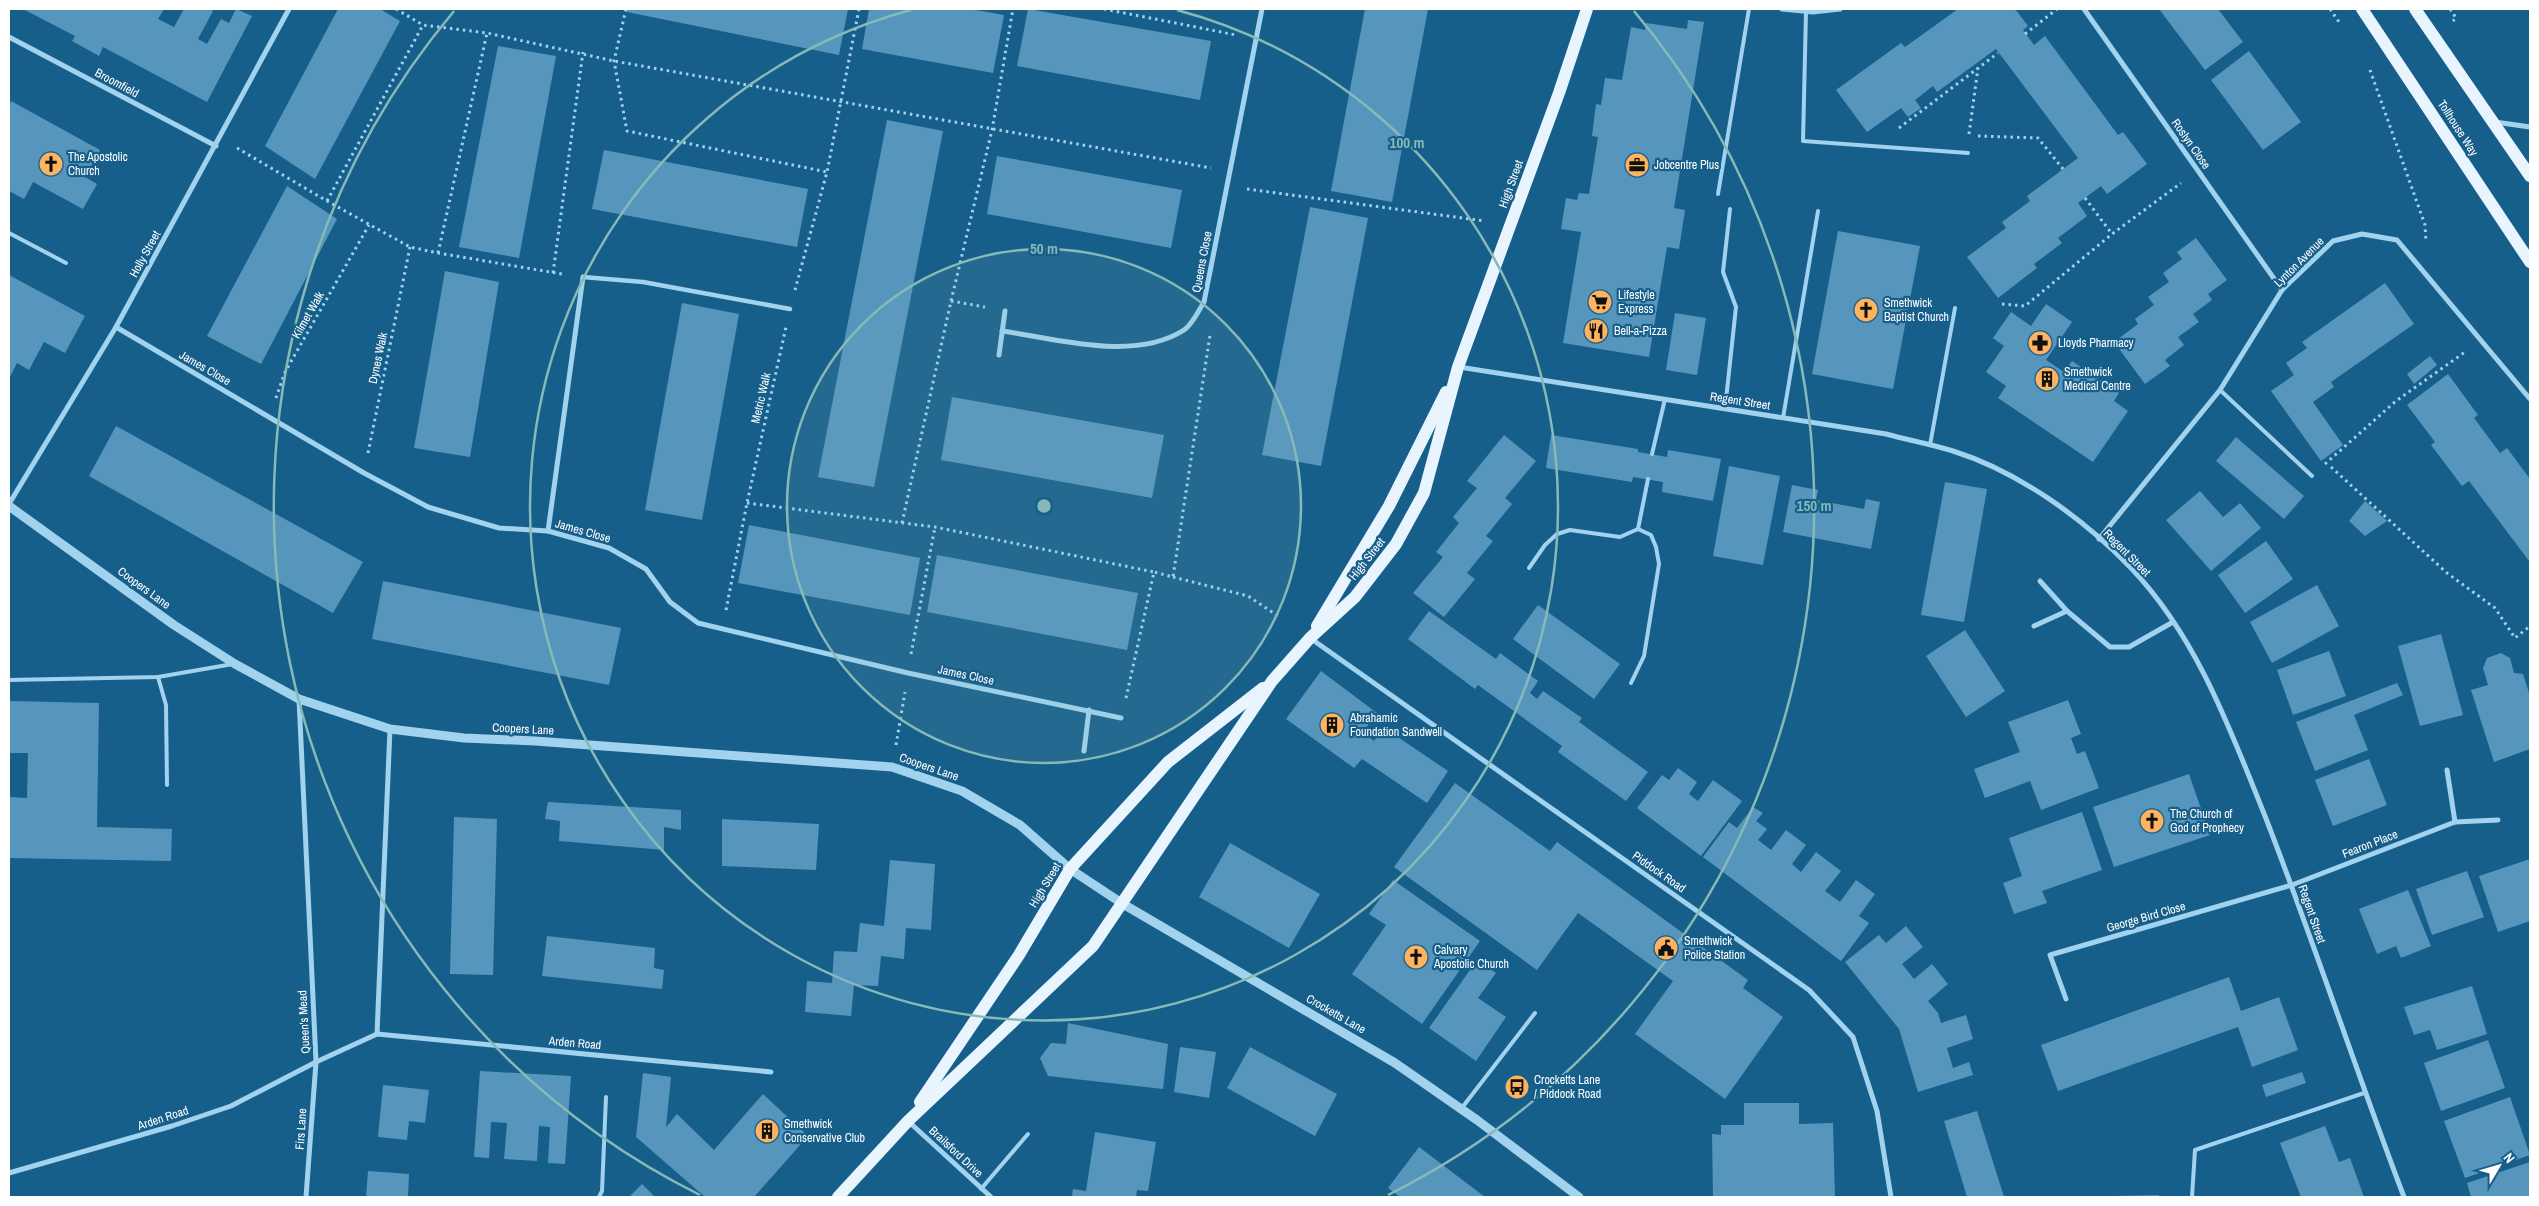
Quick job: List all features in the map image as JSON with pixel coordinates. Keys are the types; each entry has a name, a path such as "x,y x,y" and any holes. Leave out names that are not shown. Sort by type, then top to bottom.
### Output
{"main road":[{"name":"High Street","path":"838,1197 908,1121 1094,946 1272,681 1310,638 1355,597 1396,544 1424,493 1458,367 1559,93 1587,9"},
{"name":"Tollhouse Way","path":"2362,9 2530,262"},
{"path":"2415,9 2530,176"},
{"name":"High Street","path":"1310,638 1389,506 1458,367"},
{"name":"High Street","path":"908,1121 1019,955 1070,868 1168,762 1272,681"}],"street":[{"name":"Holly Street","path":"9,505 116,327 290,9"},
{"name":"Queens Close","path":"1002,331 1117,348 1151,345 1186,329 1204,302 1262,9"},
{"path":"1782,9 1806,12 1840,9"},
{"name":"Roslyn Close","path":"2084,9 2282,290"},
{"name":"Broomfield","path":"9,37 216,146"},
{"path":"2492,121 2530,127"},
{"name":"Lynton Avenue","path":"2099,539 2220,390 2282,290 2333,241 2362,234 2397,240 2530,399"},
{"path":"548,531 583,277 643,282 790,309"},
{"path":"999,356 1005,311"},
{"name":"James Close","path":"116,327 364,473 428,507 500,528 548,531 609,548 646,569 670,602 698,623 908,673 1121,718"},
{"name":"Regent Street","path":"1458,367 1886,434 1930,445 1954,452 2008,475 2062,509 2099,539 2131,569 2173,622 2226,719 2292,884 2364,1092 2404,1197"},
{"name":"Coopers Lane","path":"9,505 174,625 235,664 299,699 390,729 464,738 892,766 962,791 1020,825 1070,868"},
{"path":"2040,581 2067,610 2110,647 2129,647 2173,622"},
{"path":"2034,626 2067,610"},
{"name":"Piddock Road","path":"1310,638 1809,990 1853,1037 1877,1111 1890,1197"},
{"name":"Queen's Mead","path":"299,699 316,1062 378,1034"},
{"path":"1084,751 1089,710"},
{"path":"378,1034 390,729"},
{"path":"2447,770 2455,822"},
{"name":"Fearon Place","path":"2292,884 2455,822 2498,820"},
{"name":"Crocketts Lane","path":"1070,868 1123,904 1395,1063 1461,1109 1579,1197"},
{"name":"George Bird Close","path":"2066,999 2050,955 2292,884"},
{"name":"Arden Road","path":"378,1034 771,1072"},
{"name":"Arden Road","path":"9,1173 172,1126 231,1106 316,1062"},
{"name":"Firs Lane","path":"306,1197 316,1062"},
{"name":"Brailsford Drive","path":"908,1121 991,1197"}],"lane":[{"path":"1718,194 1749,9"},
{"path":"1806,12 1803,141 1968,153"},
{"path":"1725,409 1736,307 1723,272 1730,209"},
{"path":"1783,418 1818,211"},
{"path":"9,233 66,263"},
{"path":"1930,445 1955,308"},
{"path":"2220,390 2312,476"},
{"path":"1652,454 1665,399"},
{"path":"1638,529 1648,479"},
{"path":"1529,568 1545,545 1557,534 1570,530 1620,537 1638,529 1651,535 1656,546 1659,564 1644,656 1631,683"},
{"path":"9,680 158,677 235,664"},
{"path":"158,677 166,705 167,785"},
{"path":"1461,1109 1535,1013"},
{"path":"2192,1197 2195,1150 2364,1092"},
{"path":"598,1197 602,1191 606,1097"},
{"path":"981,1189 1028,1134"}],"path":[{"path":"396,9 423,25 488,32 583,52 614,61 1229,172"},
{"path":"626,9 614,61 627,132 827,172"},
{"name":"Metric Walk","path":"722,630 747,503 790,309 827,172 859,9"},
{"path":"902,523 951,300 992,130 1013,9"},
{"path":"1104,9 1257,39"},
{"path":"2025,34 2057,9"},
{"path":"2450,9 2456,18"},
{"path":"327,201 423,25"},
{"path":"438,254 488,32"},
{"path":"553,272 583,52"},
{"path":"1892,133 1998,53"},
{"path":"1968,153 1978,68"},
{"path":"2372,71 2425,225 2428,278"},
{"path":"221,138 327,201 410,246 438,254 583,277"},
{"path":"2002,304 2024,306 2112,234 2198,171"},
{"path":"1227,184 1244,189 1485,221"},
{"path":"2085,198 2112,234"},
{"name":"Kilmet Walk","path":"269,417 285,372 369,225"},
{"name":"Dynes Walk","path":"364,473 410,246"},
{"path":"951,300 1005,311"},
{"path":"1173,577 1213,317 1204,302"},
{"path":"2312,476 2396,401 2482,340"},
{"path":"2326,463 2447,573 2495,608 2515,638 2530,626"},
{"path":"747,503 935,527 1154,572 1248,596 1281,618"},
{"path":"896,745 935,527"},
{"path":"1121,718 1154,572"}],"building":[{"path":"23,9 164,9 158,19 174,27 184,9 209,9 213,11 198,39 207,44 221,19 229,23 236,9 252,16 207,102 103,47 99,56 72,41 75,36"},
{"path":"338,9 380,9 400,21 315,179 265,146"},
{"path":"628,9 848,9 839,55 627,12"},
{"path":"869,9 970,9 1004,15 993,73 862,49"},
{"path":"1028,9 1211,41 1200,100 1017,66"},
{"path":"1365,9 1428,9 1392,202 1331,191"},
{"path":"1958,9 2015,9 2028,26 2023,30 2034,45 2045,36 2118,135 2123,132 2147,164 2107,194 2101,186 2078,203 2087,216 2058,238 2062,243 2034,264 2037,268 1998,298 1967,257 2006,228 2002,222 2030,201 2027,196 2078,158 1996,49 1937,92 1933,86 1915,100 1921,108 1908,117 1901,108 1867,132 1836,90 1901,43 1905,47"},
{"path":"2159,9 2218,9 2243,42 2205,70"},
{"name":"Jobcentre Plus","path":"1688,20 1704,22 1674,208 1685,210 1679,249 1667,247 1649,357 1563,343 1581,232 1561,229 1566,198 1577,200 1579,193 1589,194 1598,137 1592,136 1596,104 1601,105 1605,78 1622,80 1631,27 1645,30 1646,23 1687,29"},
{"path":"498,46 556,56 519,258 459,247"},
{"path":"2249,51 2301,122 2263,150 2211,80"},
{"name":"The Apostolic Church","path":"11,101 100,150 85,177 97,184 83,209 33,182 24,199 9,191 9,106"},
{"path":"887,120 943,131 874,487 818,477"},
{"path":"604,150 808,189 797,247 592,209"},
{"path":"997,156 1182,190 1171,248 987,214"},
{"path":"287,186 337,219 261,364 207,336"},
{"path":"1310,207 1368,218 1321,466 1262,455"},
{"name":"Smethwick Baptist Church","path":"1838,231 1920,246 1893,389 1812,374"},
{"path":"2196,238 2227,280 2208,294 2212,300 2193,314 2199,322 2178,337 2184,345 2165,360 2170,366 2145,384 2114,342 2138,324 2135,319 2154,305 2148,297 2169,282 2163,273 2182,259 2177,252"},
{"path":"445,271 499,282 470,457 414,448"},
{"path":"9,275 85,316 65,353 44,342 29,370 17,363 9,379"},
{"path":"2385,283 2414,324 2331,382 2334,387 2313,402 2343,445 2321,461 2271,391 2294,375 2286,363 2307,348 2302,342"},
{"path":"682,303 739,314 702,520 645,510"},
{"name":"Smethwick Medical Centre","path":"2046,304 2072,322 2046,360 2064,372 2072,361 2119,393 2114,401 2128,411 2093,462 1998,398 2006,386 1986,372 2004,346 1993,338 2011,312 2031,326"},
{"path":"1675,313 1706,318 1697,375 1666,370"},
{"path":"2430,356 2437,365 2414,384 2407,374"},
{"path":"2448,374 2478,415 2474,418 2500,453 2507,448 2530,479 2529,561 2469,481 2462,486 2431,445 2435,442 2407,405"},
{"path":"952,397 1164,435 1152,498 941,460"},
{"path":"116,426 363,562 333,613 89,476"},
{"path":"1504,435 1536,461 1505,498 1512,504 1486,536 1493,541 1467,573 1475,579 1444,617 1413,593 1443,557 1436,552 1459,523 1453,517 1477,488 1467,481"},
{"path":"1551,435 1638,449 1638,452 1667,457 1668,450 1721,459 1713,501 1662,492 1663,482 1633,477 1632,482 1546,468"},
{"path":"2236,437 2304,496 2284,519 2216,461"},
{"path":"1729,466 1780,476 1763,565 1713,556"},
{"path":"1945,482 1987,489 1964,622 1921,615"},
{"path":"1792,485 1818,490 1816,500 1864,509 1866,499 1880,502 1871,549 1783,532"},
{"path":"2200,491 2223,517 2240,503 2261,528 2211,571 2166,520"},
{"path":"2365,501 2387,521 2365,536 2349,521"},
{"path":"749,525 920,558 910,615 738,583"},
{"path":"2266,541 2293,579 2245,613 2218,575"},
{"path":"937,555 1138,593 1127,650 927,612"},
{"path":"383,581 621,628 609,685 372,639"},
{"path":"2317,585 2339,626 2272,663 2250,622"},
{"path":"1538,605 1620,664 1594,699 1513,639"},
{"path":"1429,611 1496,659 1500,653 1538,681 1530,693 1537,699 1543,691 1582,718 1579,722 1648,772 1626,801 1558,752 1562,746 1478,685 1475,689 1408,639"},
{"path":"1965,630 2005,691 1966,717 1926,656"},
{"path":"2441,634 2463,715 2420,726 2398,646"},
{"path":"2329,651 2346,696 2293,715 2277,670"},
{"path":"2501,653 2510,658 2514,673 2523,674 2530,696 2530,749 2494,762 2471,690 2488,685 2483,668 2487,658"},
{"name":"Abrahamic Foundation Sandwell","path":"1321,671 1377,713 1363,732 1374,741 1383,727 1448,771 1427,803 1362,759 1354,768 1286,719"},
{"path":"2397,683 2403,695 2354,715 2368,750 2315,771 2296,722"},
{"path":"2068,700 2081,734 2071,738 2077,754 2085,751 2099,788 2041,810 2030,781 1985,798 1974,769 2020,752 2008,722"},
{"path":"9,701 99,703 97,827 172,829 171,861 9,858 9,797 27,798 28,753 9,753"},
{"path":"2369,759 2387,805 2333,826 2315,780"},
{"path":"1678,768 1697,782 1689,794 1698,801 1713,780 1742,801 1701,856 1637,808 1662,775 1669,780"},
{"name":"The Church of God of Prophecy","path":"2189,774 2210,835 2114,867 2093,807"},
{"name":"Smethwick Police Station","path":"1455,783 1550,851 1557,842 1748,980 1743,988 1783,1017 1725,1099 1635,1034 1673,981 1578,913 1537,970 1394,867"},
{"path":"548,802 681,810 681,830 664,827 664,850 559,841 560,821 545,819"},
{"path":"1753,807 1763,813 1756,821 1767,829 1758,840 1771,850 1786,830 1806,845 1792,864 1801,872 1816,852 1841,871 1825,891 1840,902 1856,880 1875,894 1859,916 1869,923 1841,961 1703,857 1729,822 1737,828"},
{"path":"2082,812 2102,870 2042,891 2047,903 2014,914 2003,883 2022,876 2009,838"},
{"path":"454,817 497,819 493,975 450,974"},
{"path":"722,819 819,824 816,870 722,866"},
{"path":"1230,843 1320,894 1289,948 1199,897"},
{"path":"2530,859 2530,921 2498,932 2479,876"},
{"path":"890,860 935,864 931,930 906,928 904,959 881,956 878,986 854,985 851,1016 805,1012 807,981 832,983 834,951 857,952 860,923 884,926"},
{"path":"2467,871 2484,917 2432,935 2416,889"},
{"name":"Calvary Apostolic Church","path":"1393,880 1480,941 1422,1024 1352,974 1386,925 1369,914"},
{"path":"2408,890 2431,946 2401,958 2396,946 2377,954 2359,909"},
{"path":"1906,926 1923,947 1902,964 1914,979 1932,964 1948,984 1928,1001 1938,1013 1941,1023 1966,1015 1973,1039 1947,1048 1953,1068 1969,1062 1973,1075 1918,1092 1899,1029 1845,962 1879,935 1886,943"},
{"path":"547,936 655,948 654,968 664,970 662,989 542,976"},
{"path":"1477,960 1496,973 1478,998 1506,1017 1476,1061 1429,1028"},
{"path":"2229,977 2241,1011 2279,997 2298,1050 2252,1067 2238,1027 2058,1091 2041,1045"},
{"path":"2472,986 2487,1034 2437,1050 2430,1030 2414,1035 2404,1007"},
{"path":"1068,1023 1168,1044 1163,1089 1048,1076 1040,1058 1051,1043 1066,1044"},
{"path":"2488,1040 2505,1088 2441,1111 2424,1063"},
{"path":"1180,1047 1216,1052 1209,1098 1174,1092"},
{"path":"1250,1047 1337,1094 1315,1136 1227,1088"},
{"path":"480,1071 571,1076 565,1164 548,1163 550,1127 539,1126 537,1161 504,1159 507,1123 491,1122 489,1158 474,1157"},
{"path":"2302,1072 2306,1083 2266,1097 2262,1085"},
{"name":"Smethwick Conservative Club","path":"643,1073 671,1077 666,1127 677,1114 714,1150 763,1094 808,1136 754,1197 705,1197 636,1137"},
{"path":"383,1085 429,1090 425,1123 409,1121 407,1140 378,1137"},
{"path":"2510,1097 2530,1155 2465,1178 2444,1121"},
{"path":"1744,1103 1799,1103 1799,1124 1833,1123 1835,1197 1713,1197 1712,1134 1721,1135 1721,1125 1744,1125"},
{"path":"1977,1111 2004,1197 1967,1197 1944,1121"},
{"path":"2325,1126 2339,1162 2350,1158 2364,1197 2301,1197 2280,1143"},
{"path":"1095,1132 1156,1142 1148,1191 1137,1190 1136,1197 1072,1197 1073,1189 1086,1191"},
{"path":"1419,1147 1485,1197 1400,1197 1388,1188"},
{"path":"2530,1162 2530,1197 2471,1197 2467,1183"},
{"path":"368,1171 409,1174 408,1197 366,1197"},
{"path":"642,1184 655,1197 629,1197"},
{"path":"2159,1195 2159,1197 2112,1197 2112,1196"}],"place":[{"name":"The Apostolic Church","path":"51,164"},
{"name":"Jobcentre Plus","path":"1637,165"},
{"name":"Lifestyle Express","path":"1600,302"},
{"name":"Smethwick Baptist Church","path":"1866,310"},
{"name":"Bell-a-Pizza","path":"1596,331"},
{"name":"Lloyds Pharmacy","path":"2040,343"},
{"name":"Smethwick Medical Centre","path":"2047,379"},
{"name":"Abrahamic Foundation Sandwell","path":"1332,725"},
{"name":"The Church of God of Prophecy","path":"2152,821"},
{"name":"Smethwick Police Station","path":"1666,948"},
{"name":"Calvary Apostolic Church","path":"1416,957"},
{"name":"Crocketts Lane / Piddock Road","path":"1517,1087"},
{"name":"Smethwick Conservative Club","path":"767,1131"}]}
